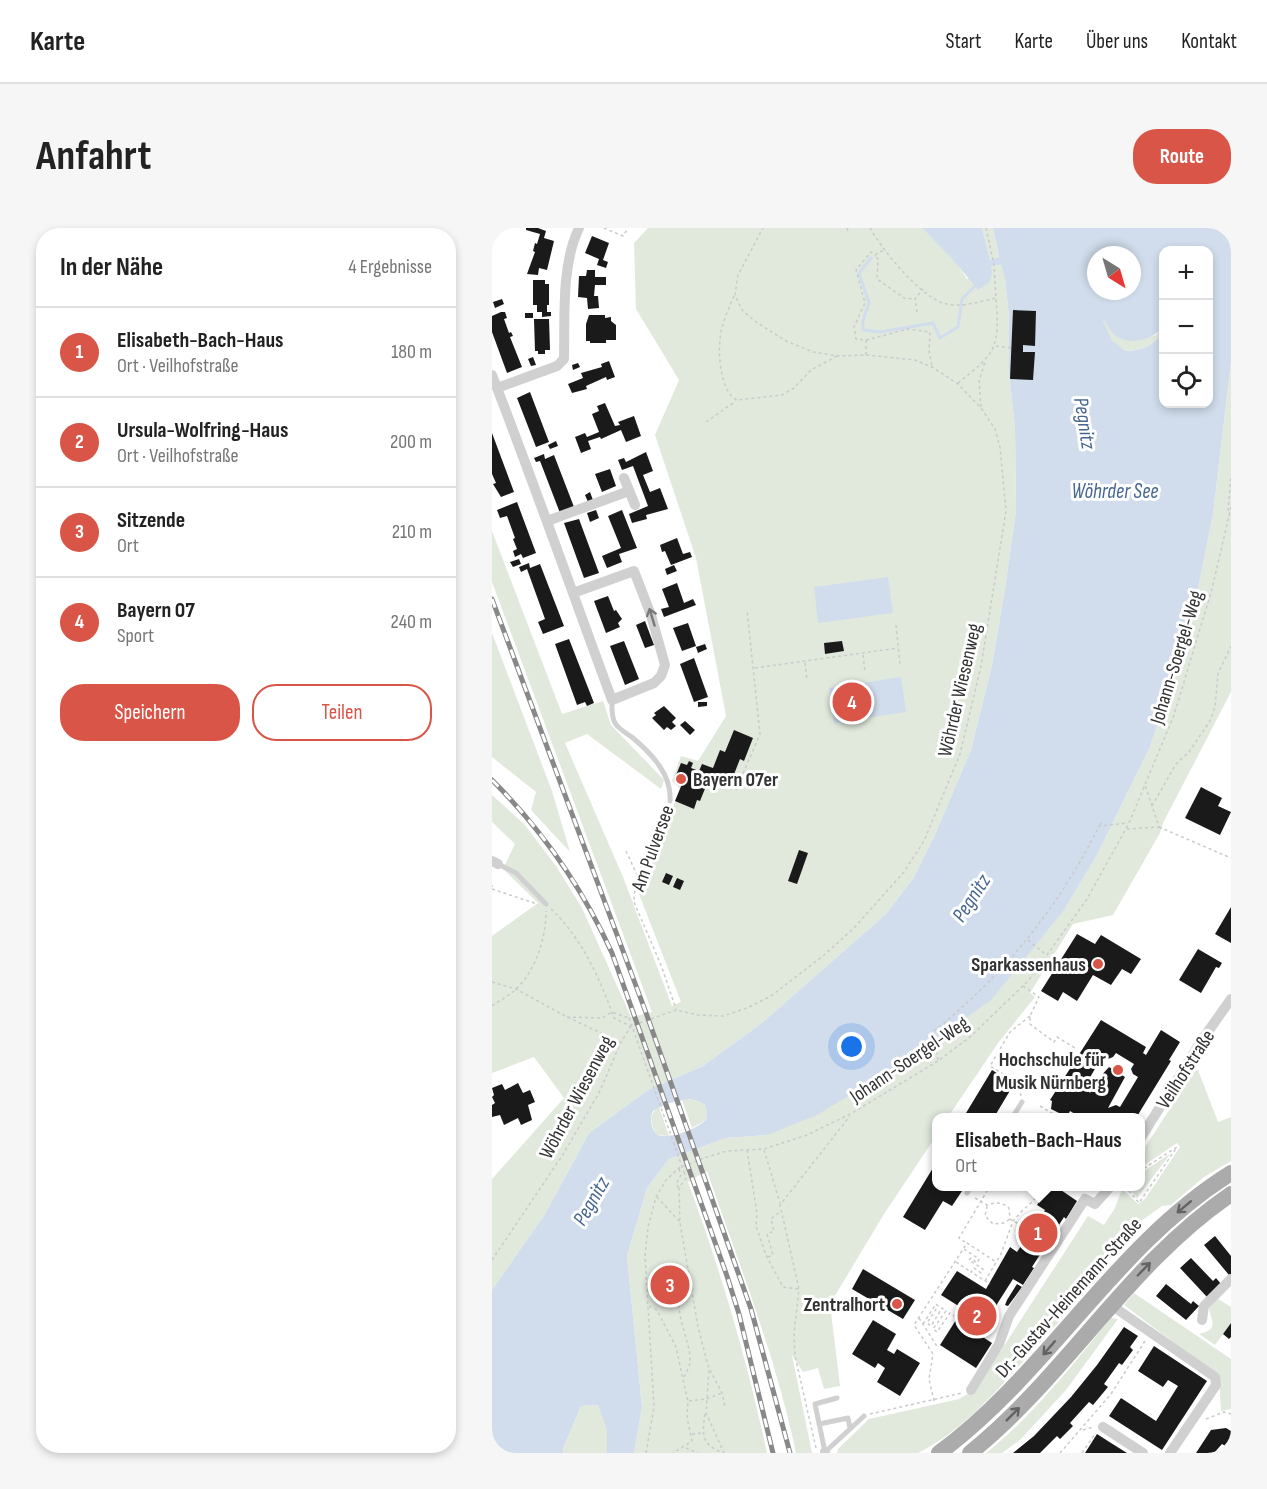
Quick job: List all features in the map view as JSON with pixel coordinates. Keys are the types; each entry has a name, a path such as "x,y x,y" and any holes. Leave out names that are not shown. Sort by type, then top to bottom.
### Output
{"main road":[{"name":"Dr.-Gustav-Heinemann-Straße","path":"939,1453 972,1428 1005,1397 1152,1235 1191,1200 1231,1173"},
{"name":"Dr.-Gustav-Heinemann-Straße","path":"970,1453 1024,1403 1170,1243 1231,1194"}],"street":[{"path":"497,388 557,366 564,359 565,298 571,243 579,228"},
{"path":"492,375 612,700 654,683 661,676 665,665 651,615 634,571 573,593"},
{"path":"624,478 634,505"},
{"path":"547,521 629,491"},
{"name":"Veilhofstraße","path":"1145,1132 1202,1040 1231,999"},
{"path":"971,1390 999,1344 1008,1316 1085,1199 1095,1204 1104,1191"},
{"path":"1202,1320 1204,1306 1231,1279"},
{"path":"1111,1305 1215,1377 1216,1385 1170,1453"},
{"path":"1103,1427 1143,1453"}],"lane":[{"name":"Am Pulversee","path":"612,700 615,724 638,742 668,778 671,791 670,801"},
{"path":"495,862 516,873 546,904"},
{"path":"1015,1113 1022,1102"},
{"path":"825,1452 814,1404 837,1398"},
{"path":"825,1452 864,1416"},
{"path":"819,1424 848,1418 850,1428"}],"path":[{"path":"604,228 623,236 628,228"},
{"path":"737,400 730,397 724,384 720,340 726,314 735,295 738,276 763,228"},
{"path":"870,228 884,251 899,267 941,302 963,305 996,298"},
{"path":"957,384 985,361 995,346 998,329 994,266 986,228"},
{"path":"875,256 878,252 884,251"},
{"path":"915,299 904,298 877,279 878,259 872,252 856,270 865,303 854,327 856,339 866,340 908,329 930,332 929,351 932,367"},
{"path":"916,312 915,299 923,289"},
{"name":"Wöhrder Wiesenweg","path":"492,1260 599,1093 621,1042 631,1026 676,1010 698,1015 723,1016 747,1008 771,996 824,956 854,928 904,872 924,841 960,754 981,666 1005,522 1004,479 995,429 981,408 957,384 932,367 915,360 866,355 838,356 813,352 786,341 756,322 742,310 735,295"},
{"path":"866,340 866,355"},
{"path":"995,346 1012,348"},
{"path":"706,422 737,400 782,395 794,388 811,370 838,356"},
{"path":"981,408 979,381 985,361"},
{"path":"1228,515 1231,475"},
{"name":"Johann-Soergel-Weg","path":"678,1168 726,1151 764,1149 807,1135 852,1113 938,1061 970,1037 1023,986 1087,899 1129,823 1174,715 1212,589 1231,507"},
{"path":"736,789 760,734 747,610"},
{"path":"896,625 900,664"},
{"path":"1152,806 1176,764 1189,752 1210,721 1215,707 1218,674 1231,646"},
{"path":"754,668 898,648"},
{"path":"862,653 865,672"},
{"path":"805,662 807,680"},
{"path":"1145,785 1159,826"},
{"name":"Am Pulversee","path":"670,801 638,877 634,902 661,965 676,1010"},
{"path":"928,1035 980,991 1027,939 1071,877 1102,820"},
{"path":"1099,826 1129,823"},
{"path":"1126,829 1159,826 1231,858"},
{"path":"626,851 638,877"},
{"path":"492,887 533,905 546,904 563,920 590,960 614,1018 631,1026"},
{"path":"492,1006 516,989 532,968 543,941 546,904"},
{"path":"1027,939 1046,955"},
{"path":"492,982 516,989 567,1017 621,1042"},
{"path":"1023,986 1039,997 1030,1016 1030,1024 1054,1041 1058,1037 1075,1048"},
{"path":"567,1017 602,1018 612,1012"},
{"path":"612,1012 629,1018 686,1178 680,1188 680,1223 688,1278 709,1370 702,1433 712,1449 724,1453"},
{"path":"1022,1102 1018,1083 990,1066 1010,1032 1030,1016"},
{"path":"933,1032 938,1061"},
{"path":"1040,1106 1052,1113"},
{"path":"780,1205 852,1113"},
{"path":"1129,1191 1139,1203 1177,1147 1145,1168"},
{"path":"747,1149 757,1214 756,1227 767,1258 783,1287 799,1289"},
{"path":"764,1149 782,1211 799,1289 794,1334 795,1356 816,1448 825,1452"},
{"path":"646,1453 654,1407 645,1256 648,1227 656,1197 666,1180 678,1168 681,1175 676,1184 680,1188"},
{"path":"987,1191 958,1238 996,1262"},
{"path":"985,1281 1014,1221 1041,1191"},
{"path":"967,1193 987,1205 1005,1204 1009,1208 1010,1219"},
{"path":"656,1197 680,1223"},
{"path":"987,1205 985,1216 987,1221 998,1224 1010,1219 1026,1228"},
{"path":"767,1258 773,1255 767,1234 774,1231 771,1219 782,1211"},
{"path":"934,1401 929,1379 933,1354 914,1325 967,1243"},
{"path":"963,1248 979,1259"},
{"path":"971,1272 974,1269 981,1273 983,1269 969,1260 970,1258 977,1263 983,1254"},
{"path":"955,1261 990,1284"},
{"path":"684,1378 690,1365 681,1325 679,1295 683,1283 688,1278"},
{"path":"930,1300 962,1321"},
{"path":"937,1305 927,1323 931,1326 942,1308"},
{"path":"923,1324 937,1305"},
{"path":"648,1306 657,1310 662,1319 676,1347 684,1378 688,1402 687,1417 692,1441 673,1453"},
{"path":"931,1337 935,1330 933,1329 946,1311"},
{"path":"935,1330 937,1332 950,1313"},
{"path":"918,1318 938,1348"},
{"path":"1060,1453 1111,1394 1150,1333"},
{"path":"709,1370 722,1394 725,1407"},
{"path":"864,1416 934,1401 971,1390"},
{"path":"688,1402 706,1400 722,1394"},
{"path":"1205,1419 1224,1412 1231,1414"},
{"path":"706,1413 724,1453"},
{"path":"1082,1453 1101,1426 1103,1427"},
{"path":"691,1434 702,1433"},
{"path":"685,1447 698,1453"}],"shaded area":[{"path":"648,228 922,228 954,260 967,279 991,266 1001,265 1009,316 1009,373 1015,428 1016,511 1005,589 992,665 971,750 934,837 914,877 886,914 763,1022 703,1066 648,1090 589,1133 545,1214 492,1290 492,1179 564,1098 534,1057 492,1073 492,936 538,903 503,869 515,844 492,822 492,795 524,824 556,866 582,908 631,1017 652,1012 492,582 492,531 562,714 603,701 611,725 664,780 661,789 587,734 565,743 623,877 672,1006 681,1002 639,894 680,789 672,781 681,756 698,761 726,716 696,558 655,435 679,380 636,309 634,243"},
{"path":"982,228 993,228 999,258 990,260"},
{"path":"1104,319 1155,336 1159,332 1159,337 1146,347 1124,351 1112,340 1102,321"},
{"path":"1231,362 1231,692 1163,823 1160,833 1113,915 1073,924 1030,993 1035,997 998,1043 951,1113 932,1113 932,1142 884,1214 830,1304 840,1386 824,1389 818,1368 803,1372 792,1355 812,1453 796,1453 767,1346 707,1171 688,1182 732,1316 767,1453 634,1453 642,1407 627,1256 647,1188 669,1159 726,1138 767,1135 1064,910 1097,855 1149,749 1187,643 1213,514"},
{"path":"492,633 552,791 570,852 531,810 536,792 492,757"},
{"path":"1195,1070 1198,1070 1218,1122 1231,1117 1231,1161 1204,1177 1171,1205 1162,1206 1141,1221 1136,1230 1117,1244 1107,1261 1105,1270 991,1397 949,1434 918,1453 837,1453 838,1449 869,1419 959,1399 976,1389 1088,1216 1104,1225 1115,1208 1121,1191 1138,1204 1145,1199 1180,1147 1177,1143 1145,1165 1145,1147"},
{"path":"687,1099 705,1105 707,1113 706,1120 692,1128 682,1100"},
{"path":"659,1107 669,1136 657,1135 653,1127 652,1116"},
{"path":"1171,1153 1145,1187 1145,1171"},
{"path":"1131,1191 1142,1191 1137,1198"},
{"path":"1134,1293 1231,1359 1231,1409 1221,1411 1219,1377 1124,1305"},
{"path":"1218,1299 1231,1307 1231,1323 1215,1345 1199,1334 1212,1327 1209,1308"},
{"path":"1111,1318 1118,1319 1066,1390 1021,1439 1002,1453 986,1453 1036,1406"},
{"path":"599,1405 607,1430 607,1453 563,1453 581,1406"}],"water":[{"name":"Wöhrder See","path":"922,228 982,228 990,260 999,257 993,228 1231,228 1231,362 1213,514 1187,643 1149,749 1097,855 1064,910 991,1000 900,1065 817,1115 767,1135 726,1138 669,1159 647,1188 627,1256 642,1407 634,1453 607,1453 607,1430 598,1405 581,1406 563,1453 492,1453 492,1290 545,1214 589,1133 648,1090 703,1066 763,1022 886,914 914,877 934,837 971,750 992,665 1016,511 1015,428 1009,373 1009,316 1001,265 991,266 992,273 989,283 978,290","holes":["688,1099 705,1105 706,1120 683,1133 669,1136 657,1135 651,1124 653,1111 669,1103"]},
{"path":"888,577 893,613 818,623 814,587"},
{"path":"901,677 906,712 834,723 829,688"}],"building":[{"path":"526,228 546,231 544,238 554,241 547,270 539,268 538,275 527,274 535,252 533,251 535,243 537,244 540,234 526,230"},
{"path":"592,236 609,243 603,260 608,262 606,268 597,265 599,259 585,253"},
{"path":"587,270 595,270 595,277 606,277 606,285 595,285 594,296 598,296 599,308 588,309 587,298 578,297 579,276 586,276"},
{"path":"533,280 545,280 545,284 549,284 547,312 551,312 551,316 542,317 542,312 537,312 537,305 533,305"},
{"path":"502,299 504,304 495,308 493,302"},
{"path":"1013,310 1036,311 1035,346 1023,345 1023,352 1035,352 1033,380 1010,379"},
{"path":"505,312 507,318 504,319 509,333 511,332 513,336 510,337 522,367 507,373 492,332 492,316"},
{"path":"525,313 533,313 533,318 525,318"},
{"path":"589,315 611,317 611,321 616,325 616,340 606,340 606,343 586,341 586,324"},
{"path":"534,319 549,319 550,350 545,350 545,354 538,354 538,351 535,351"},
{"path":"533,357 536,365 531,366 528,359"},
{"path":"609,361 615,377 607,380 606,377 586,386 587,389 572,393 568,384 583,378 581,373 602,367 601,364"},
{"path":"578,363 580,367 573,370 572,365"},
{"path":"530,392 549,442 536,447 517,398"},
{"path":"605,403 615,426 620,425 618,422 634,416 641,436 626,442 621,430 601,439 600,437 588,441 591,449 581,453 575,437 585,433 587,437 599,432 592,414 599,411 597,406"},
{"path":"492,433 514,492 501,497 493,484 496,483 492,474"},
{"path":"556,441 558,446 550,449 548,445"},
{"path":"646,452 653,471 643,475 650,492 660,488 668,509 646,515 647,519 632,523 629,514 648,506 633,466 622,470 618,460 624,458 626,462"},
{"path":"544,454 545,459 554,455 574,507 560,513 540,461 536,462 534,458"},
{"path":"610,469 616,486 602,492 595,474"},
{"path":"590,492 593,500 588,502 585,495"},
{"path":"517,502 536,553 523,558 521,554 515,557 513,551 517,549 513,539 515,538 507,516 500,518 497,510"},
{"path":"596,510 599,518 590,522 587,513"},
{"path":"622,510 637,548 619,554 622,562 607,568 602,556 621,548 608,516"},
{"path":"579,519 599,573 584,578 564,523"},
{"path":"677,538 683,554 690,552 692,557 671,565 660,545"},
{"path":"519,559 521,564 513,567 510,562"},
{"path":"529,563 530,568 540,564 564,626 543,634 538,622 545,619 527,569 521,572 519,567"},
{"path":"674,565 677,571 667,575 665,569"},
{"path":"677,583 684,603 693,599 696,605 664,617 661,609 669,607 662,589"},
{"path":"608,596 614,611 616,610 622,619 618,623 620,627 606,633 594,601"},
{"path":"645,621 654,645 645,648 636,625"},
{"path":"688,623 696,646 682,651 673,628"},
{"path":"569,639 594,703 587,706 585,702 577,705 555,644"},
{"path":"624,641 639,679 625,685 610,646"},
{"path":"842,641 844,651 825,654 824,643"},
{"path":"705,644 707,649 698,653 696,647"},
{"path":"694,658 708,697 694,702 680,664"},
{"path":"698,702 707,702 707,706 698,707"},
{"path":"664,706 676,718 672,722 676,726 671,730 667,727 664,730 652,718 656,715 654,713"},
{"path":"685,721 695,730 690,735 680,725"},
{"path":"734,730 753,738 744,761 740,759 731,782 711,774 700,801 697,800 694,809 675,801 682,784 674,780 681,763 687,765 689,761 693,763 691,768 699,771 702,764 713,768 720,750 725,752"},
{"path":"1201,787 1222,798 1218,806 1231,812 1220,835 1185,818"},
{"path":"799,850 808,853 797,884 788,881"},
{"path":"666,873 673,876 669,885 662,882"},
{"path":"677,878 684,881 680,890 673,887"},
{"path":"1231,907 1231,943 1215,934"},
{"name":"Sparkassenhaus","path":"1077,934 1095,944 1101,935 1141,959 1131,974 1122,969 1111,985 1093,975 1077,1001 1063,992 1058,1001 1041,991"},
{"path":"1198,949 1222,963 1219,968 1216,967 1201,993 1179,980"},
{"name":"Hochschule für Musik Nürnberg","path":"1101,1020 1146,1047 1143,1053 1146,1055 1161,1030 1180,1042 1139,1113 1073,1113 1070,1111 1059,1113 1051,1109 1052,1101 1050,1100","holes":["1116,1053 1134,1064 1131,1069 1138,1077 1120,1107 1116,1105 1108,1108 1125,1077 1109,1067 1090,1093 1085,1086 1103,1055 1108,1059"]},
{"path":"992,1070 1014,1084 997,1113 966,1113"},
{"path":"518,1083 523,1093 530,1090 535,1102 528,1105 532,1120 521,1125 518,1118 504,1125 500,1115 492,1117 492,1105 495,1103 492,1088 502,1084 505,1090"},
{"path":"932,1170 932,1191 962,1191 952,1206 943,1201 925,1230 903,1217"},
{"path":"1046,1191 1062,1191 1077,1201 1066,1219 1064,1217 1023,1285 1013,1279 978,1334 992,1343 976,1368 940,1345 956,1320 961,1323 968,1312 941,1295 957,1271 986,1289 1010,1247 1017,1252 1025,1240 1020,1237 1032,1218 1038,1221 1045,1210 1037,1205"},
{"path":"1215,1236 1231,1256 1231,1274 1229,1275 1204,1245"},
{"path":"1191,1258 1213,1281 1216,1278 1221,1284 1207,1297 1180,1268"},
{"path":"863,1269 915,1300 903,1319 852,1289"},
{"path":"1017,1284 1022,1287 1008,1306 1005,1305 1007,1300"},
{"path":"1166,1284 1191,1304 1193,1301 1199,1306 1186,1320 1156,1296"},
{"path":"873,1320 896,1334 887,1350 894,1354 897,1349 920,1363 900,1396 877,1382 885,1368 878,1363 875,1368 852,1354"},
{"path":"1231,1323 1231,1337 1229,1339 1223,1334"},
{"path":"1124,1327 1138,1336 1130,1347 1133,1350 1122,1365 1119,1363 1104,1384 1108,1387 1093,1405 1089,1402 1070,1423 1073,1426 1060,1439 1057,1436 1040,1453 1013,1453 1034,1436 1071,1397"},
{"path":"1154,1346 1207,1381 1162,1450 1109,1416 1121,1398 1156,1421 1178,1386 1168,1380 1163,1387 1138,1371"},
{"path":"1226,1428 1231,1431 1231,1453 1223,1453 1227,1447 1222,1444 1214,1453 1196,1453 1211,1430"},
{"path":"1097,1434 1111,1443 1127,1453 1085,1453"}],"waterway":[{"path":"871,258 859,273 869,303 863,320 863,330 880,332 933,323 940,338 958,327 962,299 974,287"}],"railway":[{"path":"492,599 645,1010 751,1309 790,1453"},
{"path":"492,780 528,819 560,861 588,905 612,953 727,1276 739,1314 773,1453"}],"place":[{"name":"Bayern 07","path":"852,702"},
{"name":"Bayern 07er","path":"681,779"},
{"name":"Sparkassenhaus","path":"1098,964"},
{"name":"Hochschule für Musik Nürnberg","path":"1118,1070"},
{"name":"Elisabeth-Bach-Haus","path":"1038,1233"},
{"name":"Sitzende","path":"670,1285"},
{"name":"Zentralhort","path":"897,1304"},
{"name":"Ursula-Wolfring-Haus","path":"977,1316"}],"water label":[{"name":"Pegnitz","path":"1085,423"},
{"name":"Pegnitz","path":"971,898"},
{"name":"Pegnitz","path":"591,1201"}]}
